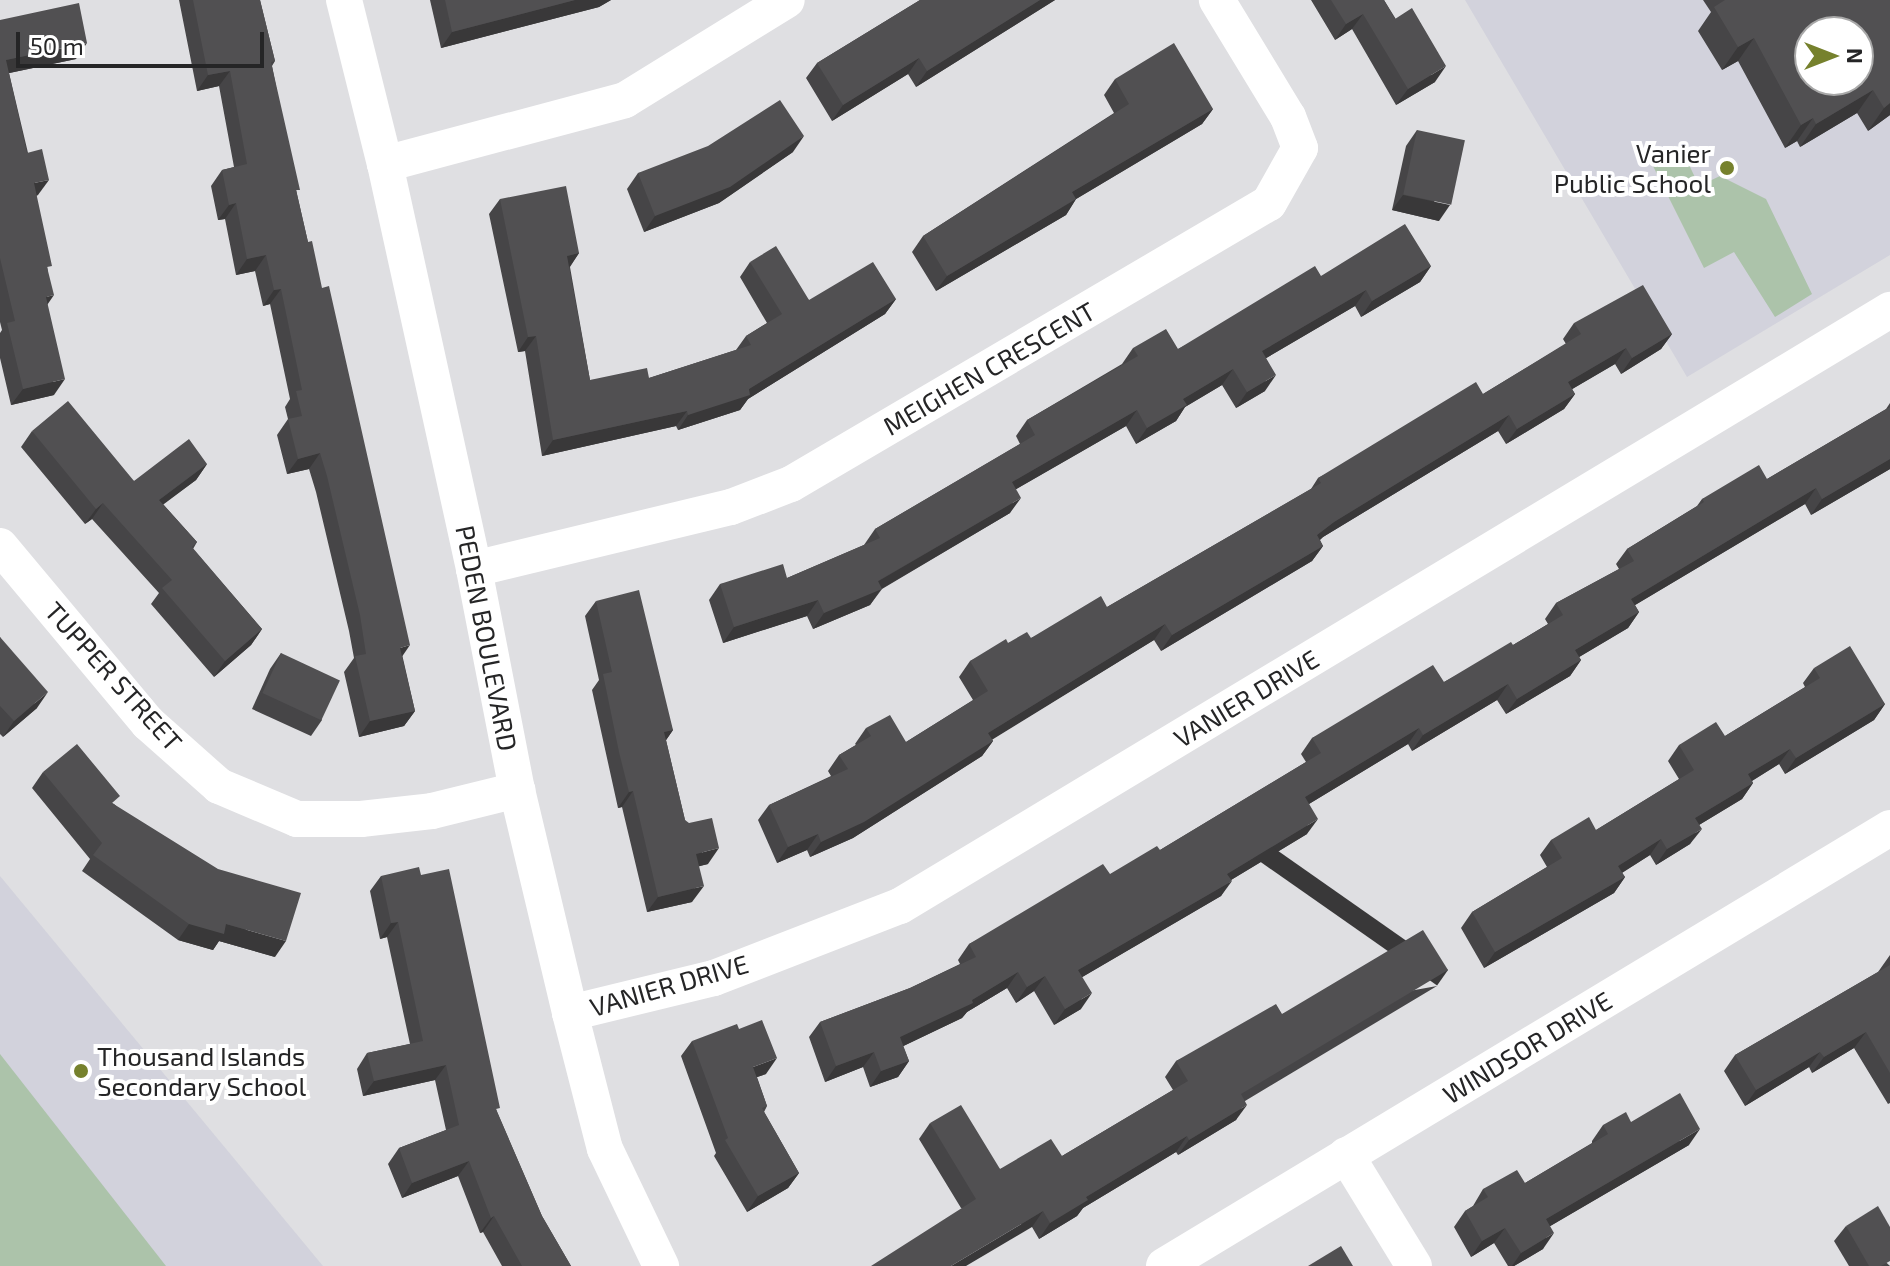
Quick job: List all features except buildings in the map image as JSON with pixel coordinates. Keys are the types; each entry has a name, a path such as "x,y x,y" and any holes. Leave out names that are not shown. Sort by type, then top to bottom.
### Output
{"street":[{"name":"PEDEN BOULEVARD","path":"344,0 385,164 474,569 517,790 570,1013 605,1149 661,1266"},
{"path":"385,164 625,100 787,0"},
{"name":"MEIGHEN CRESCENT","path":"474,569 731,507 791,484 1269,203 1300,148 1288,117 1217,0"},
{"name":"VANIER DRIVE","path":"570,1013 714,978 900,906 1890,310"},
{"name":"TUPPER STREET","path":"0,546 148,723 219,786 297,819 361,819 432,811 517,790"},
{"name":"WINDSOR DRIVE","path":"1164,1266 1890,828"},
{"path":"1346,1155 1414,1266"}],"shaded area":[{"name":"Vanier Public School","path":"1465,0 1890,0 1890,255 1687,377"},
{"name":"Thousand Islands Secondary School","path":"0,876 323,1266 0,1266"}],"green space":[{"path":"1684,154 1699,186 1720,176 1766,199 1812,294 1775,317 1734,252 1704,268 1653,166"},
{"path":"0,1054 166,1266 0,1266"}],"place":[{"name":"Vanier Public School","path":"1727,168"},
{"name":"Thousand Islands Secondary School","path":"81,1071"}]}
